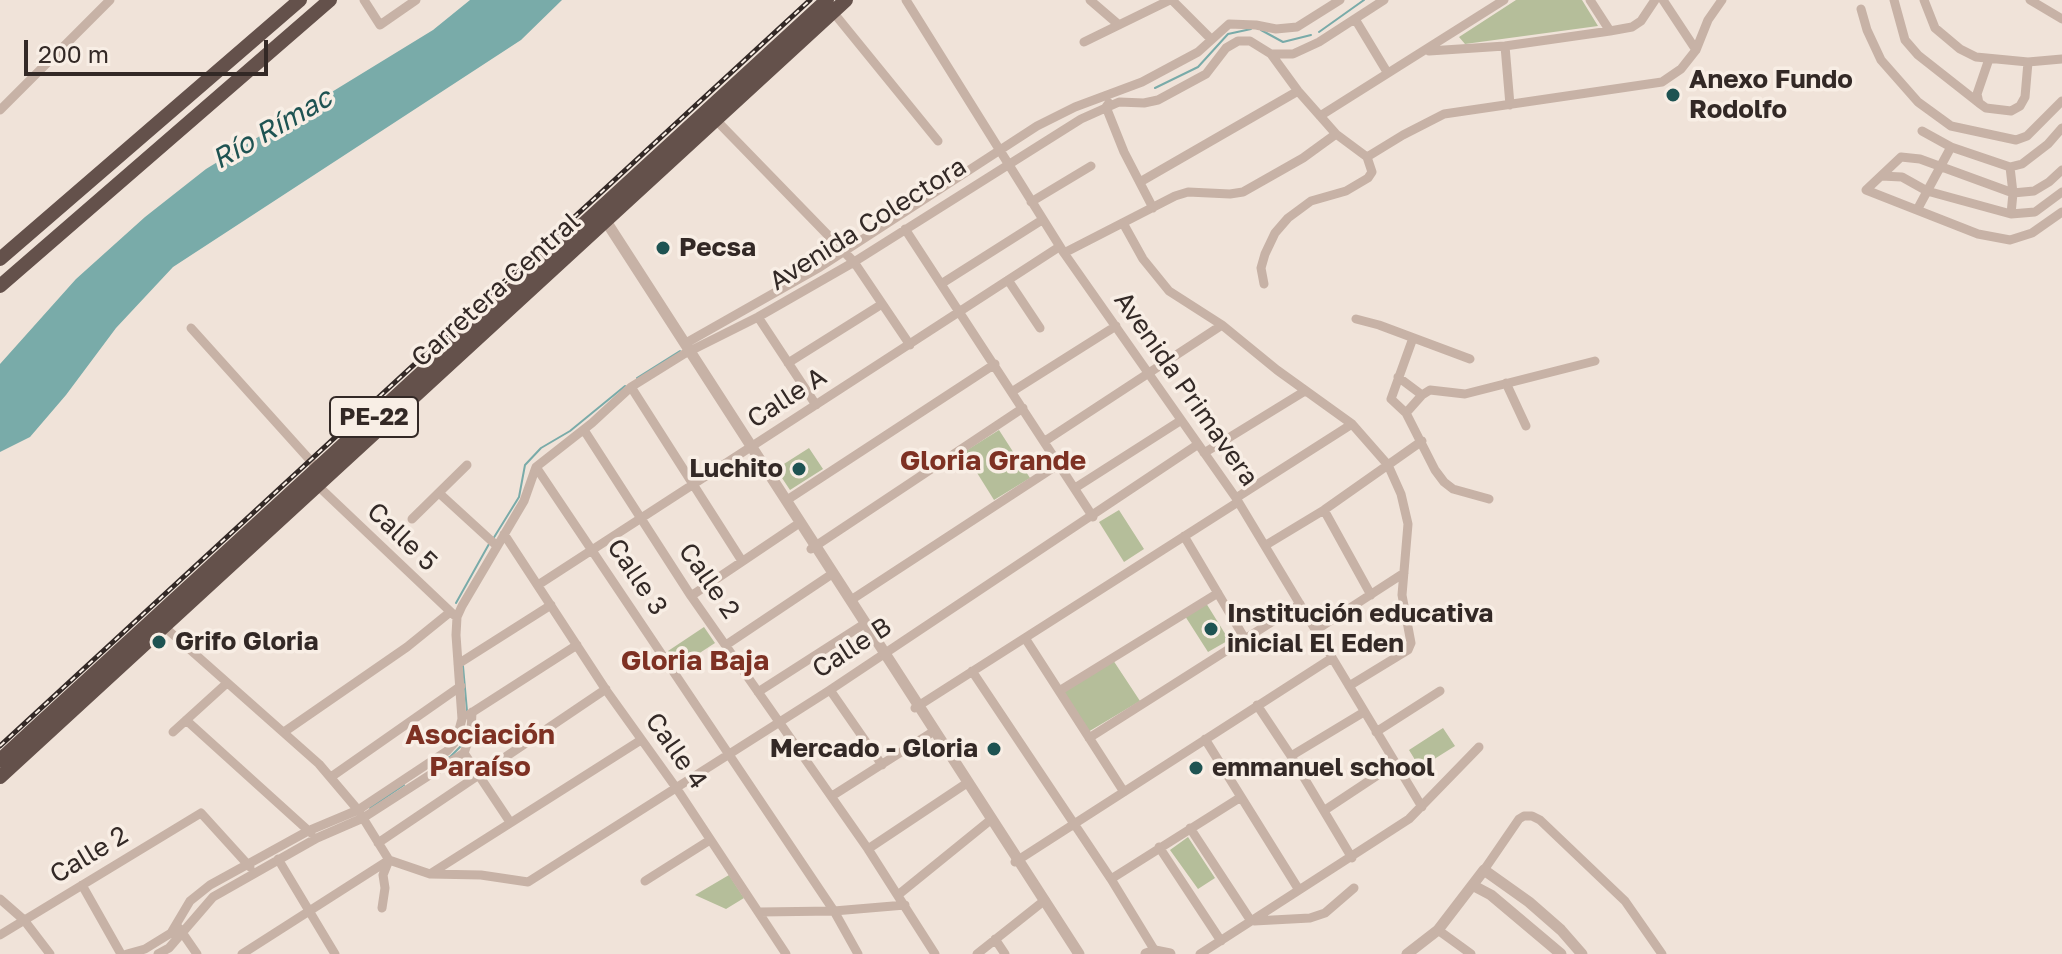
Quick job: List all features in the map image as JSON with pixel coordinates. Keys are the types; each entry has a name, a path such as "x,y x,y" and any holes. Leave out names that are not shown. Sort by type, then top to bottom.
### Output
{"highway":[{"path":"0,259 300,0"},
{"path":"0,286 330,0"},
{"name":"Carretera Central","path":"0,760 317,485 830,6 846,0"},
{"name":"Carretera Central","path":"0,777 318,469 600,218 716,120 830,6"}],"street":[{"path":"0,110 110,0"},
{"path":"364,0 380,25 416,0"},
{"name":"Avenida Primavera","path":"906,0 1042,220 1266,545 1422,807"},
{"path":"1090,0 1119,25"},
{"path":"1084,42 1171,0 1211,39"},
{"name":"Avenida Colectora","path":"536,467 584,430 631,387 1037,126 1142,82 1198,52 1229,24 1276,29 1297,27 1340,0"},
{"name":"Avenida Colectora","path":"687,349 758,317 854,262 1081,119 1119,102 1158,100 1206,74 1226,48 1238,41 1250,41 1271,54 1293,54 1319,42 1384,0"},
{"path":"1320,116 1504,0"},
{"path":"1590,0 1610,31"},
{"path":"1425,51 1505,46 1632,27 1641,21 1655,0"},
{"path":"1663,0 1696,50"},
{"path":"1367,157 1444,114 1662,82 1681,69 1696,50 1708,20 1722,0"},
{"path":"1894,0 1905,40 1918,55 1986,108 2011,111 2020,106 2025,97 2028,62"},
{"path":"1924,0 1935,28 1960,49 1976,57 2028,62 2062,59"},
{"path":"2030,0 2062,19"},
{"path":"830,6 938,141"},
{"path":"1861,9 1881,60 1918,102 1951,126 2016,140 2027,136 2062,101"},
{"path":"1355,19 1387,72"},
{"path":"1505,46 1510,105"},
{"path":"1264,284 1261,268 1275,233 1288,218 1311,201 1346,191 1368,178 1372,172 1367,157 1336,134 1271,54"},
{"path":"1979,103 1977,94 1989,59"},
{"path":"1120,90 1106,107 1153,208"},
{"path":"1140,182 1298,91"},
{"path":"716,120 854,262 910,345"},
{"path":"1922,131 1951,147 2010,167 2022,164 2048,144 2062,128"},
{"name":"Calle A","path":"538,585 1008,280 1062,250 1188,192 1243,192 1303,158 1336,134"},
{"path":"1917,210 1951,147"},
{"path":"2062,170 2034,191 2013,193 1913,157 1901,157 1866,190 1978,234 2010,240 2032,233 2062,212"},
{"path":"1031,202 1091,166"},
{"path":"2010,167 2013,193 2011,214"},
{"path":"1881,176 1902,177 1927,191 2011,214 2035,212 2062,192"},
{"path":"600,218 750,448 795,526 851,600 1042,902 1079,954"},
{"path":"941,284 1042,220"},
{"path":"1123,223 1143,259 1169,291 1222,325 1352,424 1388,465 1401,494 1408,524 1402,595 1411,643 1408,650 1349,686"},
{"path":"905,229 1093,517"},
{"path":"1008,280 1040,328"},
{"path":"788,363 882,304"},
{"path":"758,317 816,405"},
{"path":"1356,319 1470,359"},
{"path":"1045,441 1222,325"},
{"path":"1013,391 1116,326"},
{"path":"191,328 318,469"},
{"path":"1413,338 1391,399 1406,413 1444,482 1453,489 1489,499"},
{"path":"1406,413 1430,390 1465,394 1595,361"},
{"path":"787,500 995,364"},
{"path":"1398,377 1422,395"},
{"path":"1506,383 1526,426"},
{"path":"631,387 742,561"},
{"name":"Calle B","path":"430,874 481,875 528,882 677,789 1093,517 1201,449 1305,391"},
{"path":"813,548 1023,408"},
{"path":"1075,488 1180,421"},
{"path":"917,706 1184,536 1352,424"},
{"name":"Calle 2","path":"584,430 640,520 832,796 935,954"},
{"path":"1266,545 1324,510 1422,441"},
{"path":"750,448 787,500 861,626 883,654"},
{"path":"851,600 1059,464"},
{"path":"412,519 467,465"},
{"path":"284,732 453,615 524,501 536,467"},
{"name":"Calle 3","path":"536,467 834,911 858,954"},
{"name":"Calle 5","path":"317,485 453,615"},
{"path":"439,493 497,546"},
{"path":"1324,510 1371,595"},
{"path":"691,596 795,526"},
{"name":"Calle 4","path":"504,534 786,954"},
{"path":"1184,536 1245,639"},
{"path":"1316,630 1404,573"},
{"path":"726,645 829,576"},
{"path":"1059,691 1218,593"},
{"path":"1089,738 1300,604"},
{"path":"458,664 551,605"},
{"path":"158,954 169,948 190,901 210,885 308,831 361,814 447,751 456,741 462,719 453,615"},
{"path":"159,623 331,777 361,814 389,860 430,874 641,740"},
{"path":"758,692 861,626"},
{"path":"1025,638 1124,792"},
{"path":"462,719 577,645"},
{"path":"1016,861 1332,658"},
{"path":"972,671 1111,879 1151,953 1170,954"},
{"path":"173,732 227,683"},
{"path":"331,777 461,686"},
{"path":"378,843 606,689"},
{"path":"830,690 882,765"},
{"path":"1376,732 1440,691"},
{"path":"1257,705 1352,858"},
{"path":"917,706 964,785 1016,861"},
{"path":"82,885 124,954 145,949 180,929 213,897 464,753 471,733 472,712"},
{"path":"1291,756 1364,712"},
{"path":"186,720 317,838"},
{"path":"832,796 931,733"},
{"path":"1205,739 1299,890"},
{"path":"1200,954 1395,829 1422,807 1479,747"},
{"path":"464,753 510,822"},
{"path":"1325,810 1396,763"},
{"path":"868,849 964,785"},
{"path":"1111,879 1241,797"},
{"name":"Calle 2","path":"0,935 201,813 247,864"},
{"path":"1407,954 1438,930 1474,886 1519,819 1532,816 1540,820 1625,901 1662,954"},
{"path":"898,895 988,822"},
{"path":"1190,828 1251,921"},
{"path":"645,881 710,840"},
{"path":"1159,847 1221,941"},
{"path":"278,859 335,954"},
{"path":"382,908 383,875 389,860"},
{"path":"242,954 389,860"},
{"path":"247,864 254,872"},
{"path":"1484,870 1529,902 1561,930 1582,954"},
{"path":"1474,886 1491,895 1561,954"},
{"path":"1251,921 1310,918 1325,913 1354,888"},
{"path":"0,899 24,920 50,954"},
{"path":"977,954 1042,902"},
{"path":"1042,902 1071,954"},
{"path":"760,912 834,911 905,905"},
{"path":"180,929 197,954"},
{"path":"1438,930 1471,954"},
{"path":"995,939 1005,954"}],"green space":[{"path":"1516,0 1582,0 1598,26 1465,44 1459,37"},
{"path":"999,430 1030,478 994,500 964,452"},
{"name":"Luchito","path":"809,448 823,469 790,490 776,469"},
{"path":"1119,510 1144,549 1124,562 1099,522"},
{"path":"1206,603 1229,640 1208,652 1185,616"},
{"path":"704,627 715,643 678,667 668,651"},
{"path":"1113,660 1140,701 1088,732 1062,691"},
{"path":"1443,728 1455,746 1420,768 1409,750"},
{"path":"1188,837 1215,878 1198,889 1170,850"},
{"path":"729,875 744,898 726,909 695,895"}],"water":[{"name":"Río Rímac","path":"470,0 562,0 521,40 173,267 116,328 30,437 0,452 0,364 76,279 145,217 206,169 433,30"}],"waterway":[{"path":"1319,32 1364,0"},
{"path":"1155,88 1198,67 1228,34 1251,29"},
{"path":"1261,30 1283,42 1311,35"},
{"path":"637,378 680,351"},
{"path":"493,539 519,497 525,465 541,448 570,431 625,386"},
{"path":"456,603 489,544"},
{"path":"463,666 467,711"},
{"path":"436,764 450,757 463,744"},
{"path":"370,808 404,785"}],"railway":[{"path":"0,746 810,0"}],"place":[{"name":"Anexo Fundo Rodolfo","path":"1673,95"},
{"name":"Pecsa","path":"663,248"},
{"name":"Luchito","path":"799,469"},
{"name":"Institución educativa inicial El Eden","path":"1211,629"},
{"name":"Grifo Gloria","path":"159,642"},
{"name":"Mercado - Gloria","path":"994,749"},
{"name":"emmanuel school","path":"1196,768"}],"district":[{"name":"Gloria Grande","path":"993,461"},
{"name":"Gloria Baja","path":"695,661"},
{"name":"Asociación Paraíso","path":"480,751"}]}
